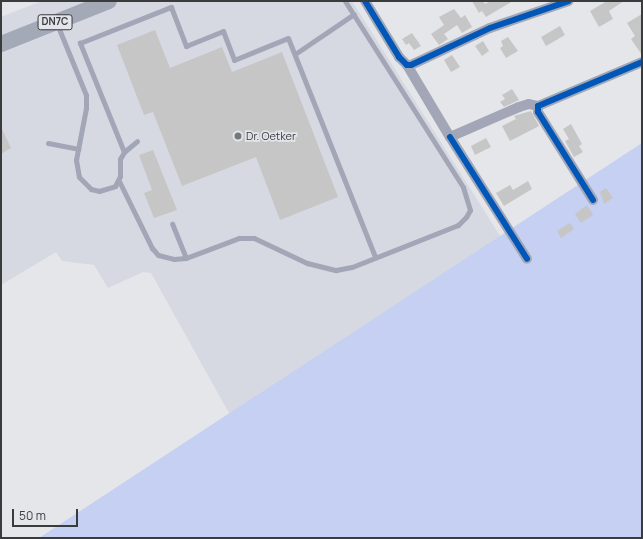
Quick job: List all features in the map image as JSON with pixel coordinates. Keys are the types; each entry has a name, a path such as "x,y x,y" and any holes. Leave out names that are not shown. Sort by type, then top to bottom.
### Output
{"main road":[{"name":"DN7C","path":"1,44 109,1"}],"street":[{"path":"365,1 407,65 450,137 527,259"},
{"path":"407,65 418,62 490,28 569,1"},
{"path":"450,137 519,107 529,104 538,106 642,62"},
{"path":"538,106 538,112 592,200"}],"lane":[{"path":"137,141 124,152 120,160 119,181 152,248 158,255 174,259 186,258 247,237 254,238 321,268 336,270 352,267 458,224 470,210 464,187 345,1"},
{"path":"124,152 80,43 170,7 186,46 223,31 234,60 288,38 375,258"},
{"path":"294,54 354,14"},
{"path":"56,22 86,95 86,108 76,166 79,177 91,189 107,190 119,181"},
{"path":"48,143 78,149"},
{"path":"172,224 186,258"}],"shaded area":[{"path":"42,1 352,1 519,266 254,458 151,273 143,272 108,288 94,265 62,261 56,252 1,285 1,17"},
{"path":"642,143 642,538 39,538"}],"building":[{"path":"472,1 483,1 485,4 490,1 513,1 486,17 482,11 479,13"},
{"path":"607,1 624,1 609,11 613,19 599,27 590,11"},
{"path":"454,9 461,18 465,15 472,27 462,33 457,25 444,34 448,39 439,45 431,34 444,25 439,17"},
{"path":"642,14 642,55 631,39 635,36 627,23"},
{"path":"560,26 565,35 546,46 541,37"},
{"name":"Dr. Oetker","path":"155,30 170,68 222,47 232,72 282,52 338,197 280,220 256,157 182,186 153,112 144,115 117,45"},
{"path":"412,33 421,46 414,50 409,43 406,45 402,39"},
{"path":"508,37 518,51 506,58 500,48 503,46 501,41"},
{"path":"483,41 489,51 482,56 475,46"},
{"path":"452,55 460,67 451,72 444,60"},
{"path":"512,89 519,100 504,107 500,102 505,99 502,95"},
{"path":"531,111 539,126 510,141 502,126 516,119 514,116"},
{"path":"571,124 582,144 579,146 583,152 574,157 565,141 569,139 563,129"},
{"path":"1,127 11,148 1,154"},
{"path":"486,138 491,147 475,155 471,146"},
{"path":"153,150 177,210 154,218 144,193 152,190 139,155"},
{"path":"528,181 532,189 504,206 496,193 510,185 513,190"},
{"path":"606,188 613,198 604,204 600,192"},
{"path":"587,205 593,215 581,223 575,214"},
{"path":"570,223 574,229 561,238 557,231"}],"cycle path":[{"path":"365,1 399,57 407,65 411,65 490,28 569,1"},
{"path":"593,200 538,112 538,106 642,62"},
{"path":"450,137 527,259"}],"place":[{"name":"Dr. Oetker","path":"238,136"}]}
